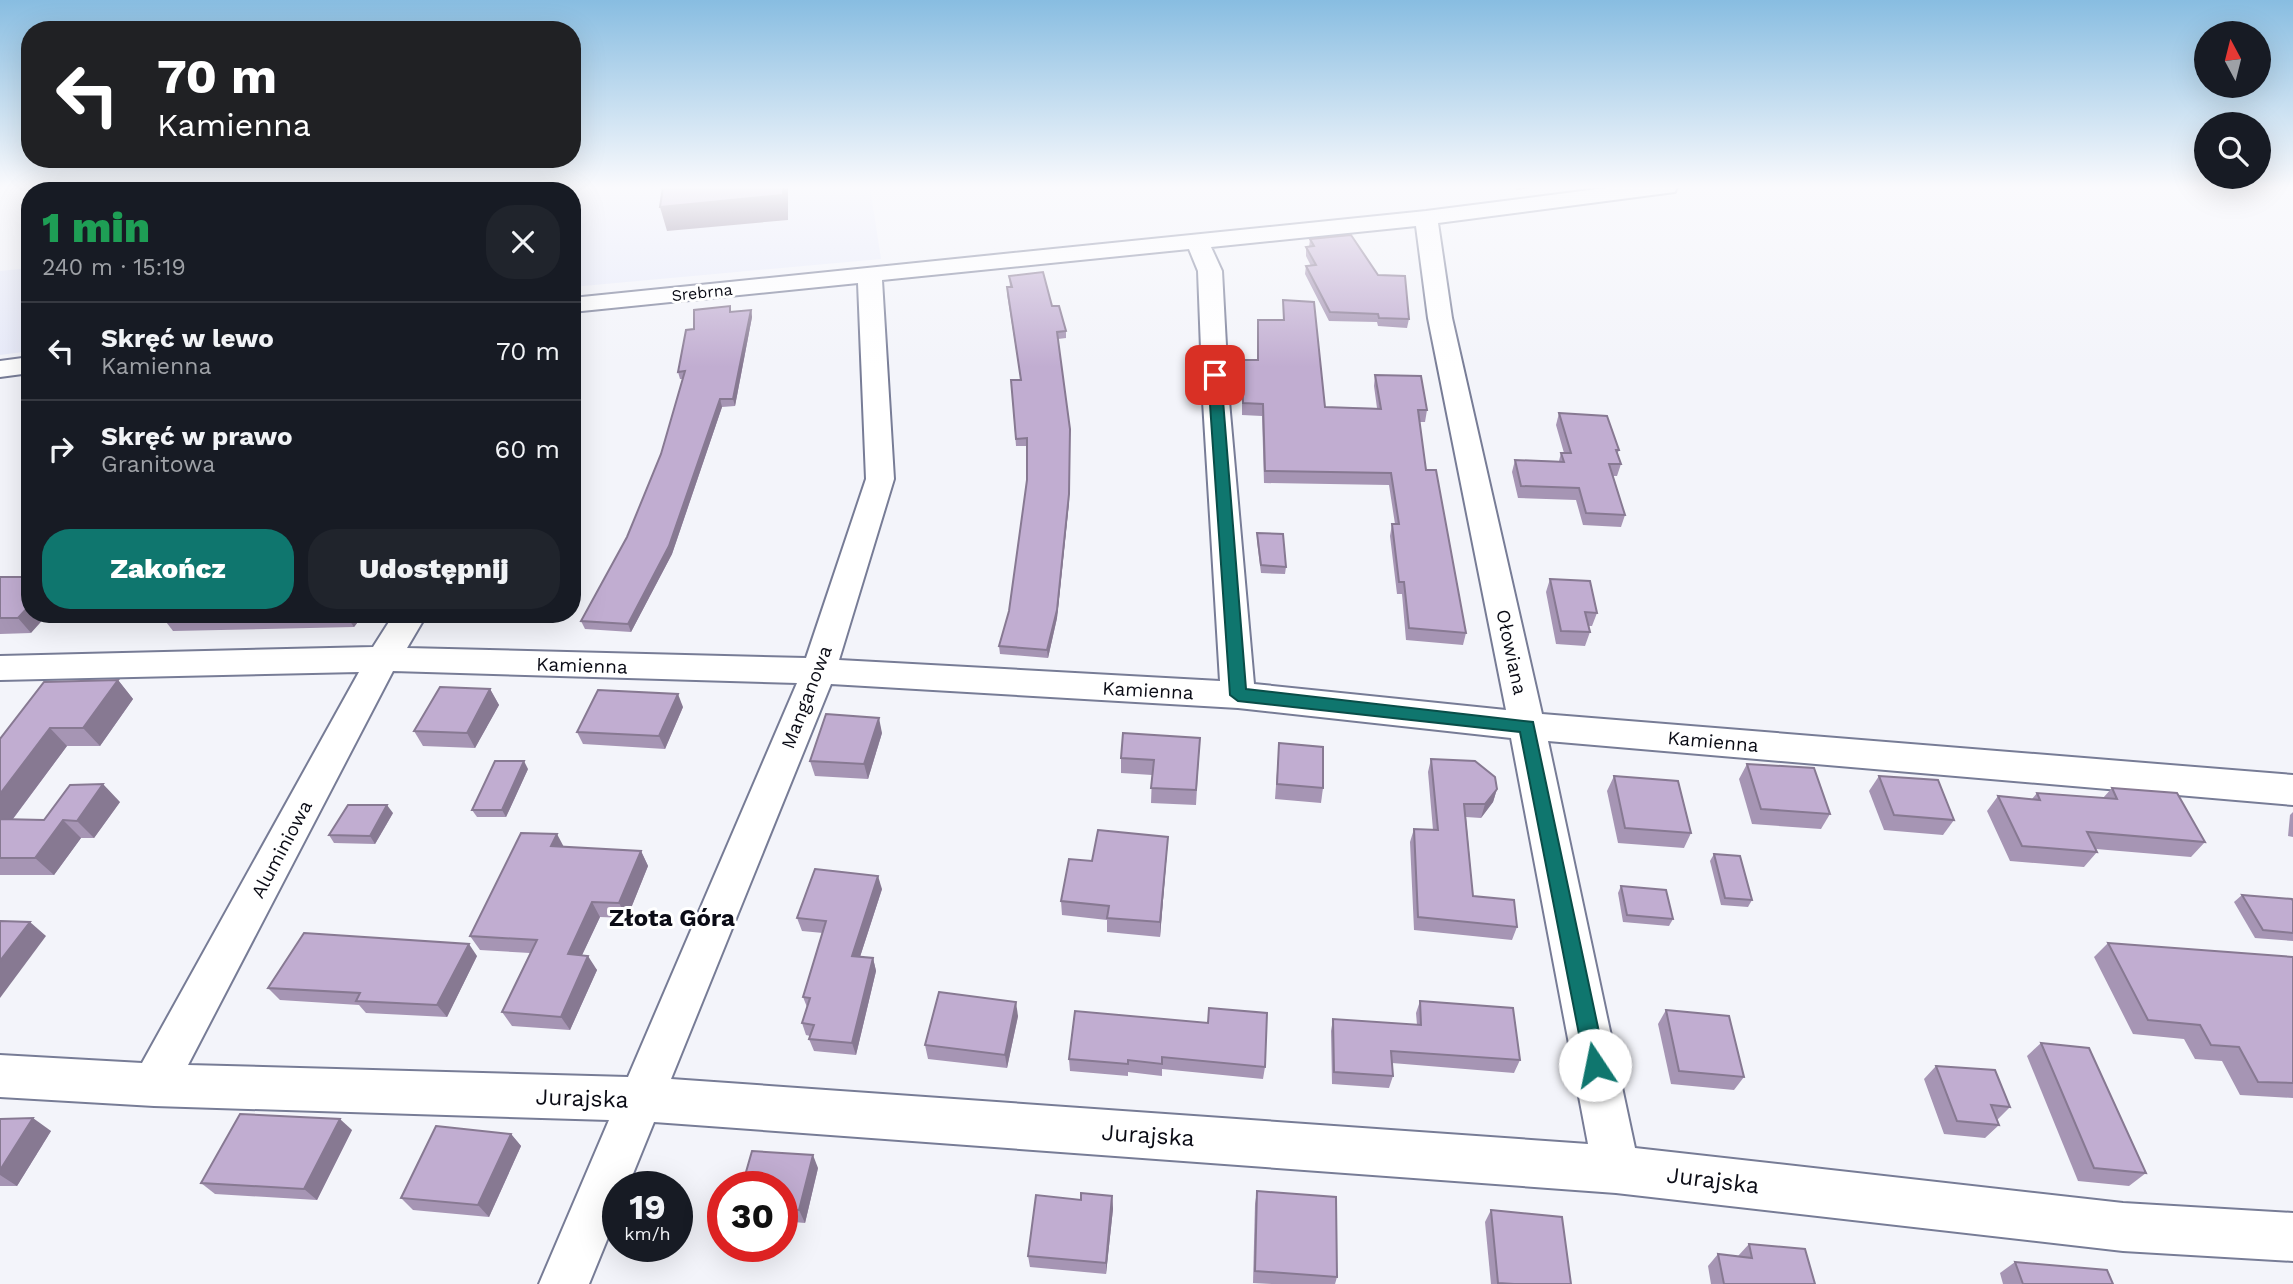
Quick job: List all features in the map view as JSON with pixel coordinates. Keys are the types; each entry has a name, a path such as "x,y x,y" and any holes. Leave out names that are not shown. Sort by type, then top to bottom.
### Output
{"street":[{"name":"Srebrna","path":"581,304 1134,247"},
{"path":"1200,247 1210,271 1217,414 1238,695"},
{"name":"Ołowiana","path":"1430,247 1440,318 1527,726 1616,1169"},
{"name":"Manganowa","path":"564,1284 819,671 880,479 870,276"},
{"path":"0,369 21,366"},
{"name":"Aluminiowa","path":"154,1085 383,659 405,623"},
{"name":"Kamienna","path":"0,668 383,659 819,671 1238,695 1527,726 2293,790"},
{"name":"Jurajska","path":"0,1076 154,1085 642,1099 1616,1169 2123,1227 2293,1237"}],"shaded area":[{"path":"581,247 879,247 881,259 581,286"},
{"path":"21,269 21,352 0,355 0,271"}],"building":[{"path":"1306,247 1359,247 1378,275 1405,276 1409,319 1379,318 1378,314 1330,312 1306,266 1316,265"},
{"path":"1043,272 1052,306 1059,306 1066,331 1057,332 1070,429 1069,494 1057,610 1047,650 999,646 1009,611 1027,480 1027,438 1016,439 1011,380 1021,380 1007,287 1012,287 1009,276"},
{"path":"1283,300 1314,302 1325,407 1381,409 1375,375 1421,376 1427,410 1418,410 1426,470 1436,470 1466,633 1409,628 1404,582 1399,582 1392,524 1399,524 1391,473 1265,471 1263,404 1243,403 1242,360 1258,360 1258,320 1284,320"},
{"path":"730,306 730,312 751,310 733,399 720,399 669,546 628,624 581,621 627,537 661,454 685,371 678,372 686,330 694,329 694,310"},
{"path":"1559,413 1607,416 1621,464 1609,464 1625,515 1586,513 1579,488 1521,486 1515,460 1564,462 1561,453 1571,453"},
{"path":"1257,533 1283,534 1286,567 1261,565"},
{"path":"0,577 21,577 21,615 18,618 0,618"},
{"path":"1550,579 1590,581 1597,613 1585,612 1590,632 1561,631"},
{"path":"118,680 83,728 50,728 0,794 0,739 44,682"},
{"path":"440,687 490,689 467,733 414,731"},
{"path":"598,690 678,694 659,736 577,732"},
{"path":"826,714 879,718 864,764 810,761"},
{"path":"1123,733 1200,738 1196,790 1151,788 1154,760 1121,758"},
{"path":"1279,743 1323,747 1323,788 1277,784"},
{"path":"1431,759 1475,761 1495,777 1497,789 1485,804 1464,804 1473,896 1514,900 1517,927 1418,917 1414,829 1438,830"},
{"path":"495,761 524,761 502,810 472,810"},
{"path":"1747,764 1814,768 1830,814 1761,809"},
{"path":"1614,776 1678,781 1691,833 1625,828"},
{"path":"1879,776 1938,780 1954,820 1894,815"},
{"path":"103,784 77,821 63,820 35,858 0,858 0,819 44,820 70,785"},
{"path":"2112,788 2177,793 2205,842 2087,832 2097,852 2022,846 1998,796 2040,800 2037,793 2117,799"},
{"path":"348,805 387,805 370,836 329,835"},
{"path":"1098,830 1168,837 1160,922 1107,918 1109,906 1061,901 1069,859 1092,861"},
{"path":"521,833 557,834 551,846 641,851 619,903 592,902 568,954 588,956 561,1017 502,1012 537,940 470,936"},
{"path":"1714,854 1740,856 1752,900 1725,898"},
{"path":"815,869 878,876 852,956 873,958 852,1043 809,1039 814,1025 802,1023 810,998 803,997 826,921 797,918"},
{"path":"1621,886 1666,890 1673,919 1627,915"},
{"path":"2242,895 2292,899 2293,933 2263,930"},
{"path":"0,921 30,922 0,961"},
{"path":"304,933 469,944 437,1005 356,1001 360,993 268,988"},
{"path":"2108,943 2293,957 2293,1083 2258,1082 2239,1047 2211,1045 2200,1025 2148,1020"},
{"path":"939,992 1016,1002 1005,1055 925,1045"},
{"path":"1420,1001 1513,1008 1520,1060 1391,1051 1393,1076 1334,1072 1333,1019 1421,1025"},
{"path":"1209,1008 1267,1013 1265,1067 1162,1057 1162,1064 1128,1060 1128,1064 1069,1059 1075,1011 1208,1023"},
{"path":"1666,1010 1729,1016 1744,1077 1679,1071"},
{"path":"2041,1043 2089,1048 2146,1173 2094,1168"},
{"path":"1936,1066 1995,1070 2010,1107 1991,1105 1999,1125 1957,1121"},
{"path":"240,1114 340,1119 304,1189 201,1183"},
{"path":"33,1118 0,1170 0,1119"},
{"path":"436,1126 511,1134 478,1205 401,1198"},
{"path":"752,1151 813,1155 799,1210 798,1171 746,1171"},
{"path":"1257,1191 1336,1197 1337,1277 1255,1271"},
{"path":"1081,1193 1112,1196 1106,1263 1028,1256 1036,1195 1081,1200"},
{"path":"1491,1210 1562,1217 1571,1284 1498,1283"},
{"path":"1749,1244 1805,1249 1815,1284 1724,1284 1718,1254 1752,1258"},
{"path":"2015,1262 2107,1270 2113,1284 2023,1284"}],"district":[{"name":"Złota Góra","path":"672,918"}],"route":[{"path":"1215,375 1238,695 1527,726 1595,1065"}]}
